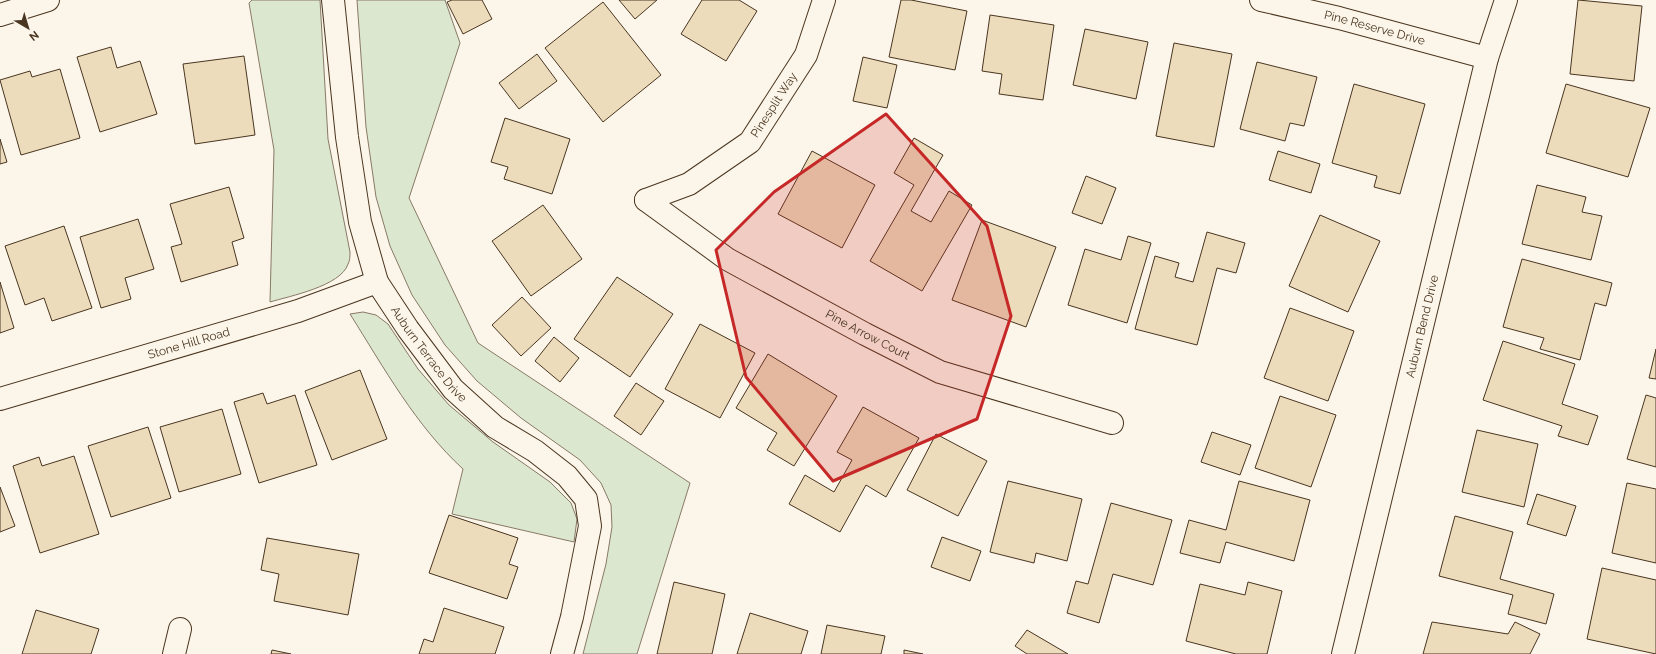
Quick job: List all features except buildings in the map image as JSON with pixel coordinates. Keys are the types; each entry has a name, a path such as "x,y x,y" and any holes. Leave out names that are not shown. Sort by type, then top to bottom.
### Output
{"street":[{"path":"0,15 48,0"},
{"name":"Auburn Terrace Drive","path":"334,0 346,137 360,222 377,282 408,329 453,389 496,427 535,451 567,476 586,499 590,526 572,618 562,654"},
{"name":"Pinesplit Way","path":"646,200 689,184 750,142 806,54 824,0"},
{"name":"Pine Reserve Drive","path":"1261,0 1339,18 1487,58"},
{"name":"Auburn Bend Drive","path":"1343,654 1487,58 1506,0"},
{"name":"Pine Arrow Court","path":"646,200 727,259 940,372 1112,422"},
{"name":"Stone Hill Road","path":"0,399 298,311 377,282"},
{"path":"174,654 180,629"}],"highlighted area":[{"path":"886,114 987,226 1011,316 977,419 833,481 746,377 716,250 774,192"}],"green space":[{"path":"252,0 320,0 328,139 350,252 349,263 343,272 336,278 314,289 270,302 274,150 249,3"},
{"path":"357,0 445,0 460,43 409,198 478,343 690,483 637,654 583,654 606,564 612,527 611,505 601,483 580,460 521,418 477,381 445,345 412,295 390,246 376,197 366,127"},
{"path":"363,312 376,315 388,324 418,369 449,405 493,442 550,482 571,503 577,519 574,542 452,514 463,469 430,434 402,396 350,314"}]}
